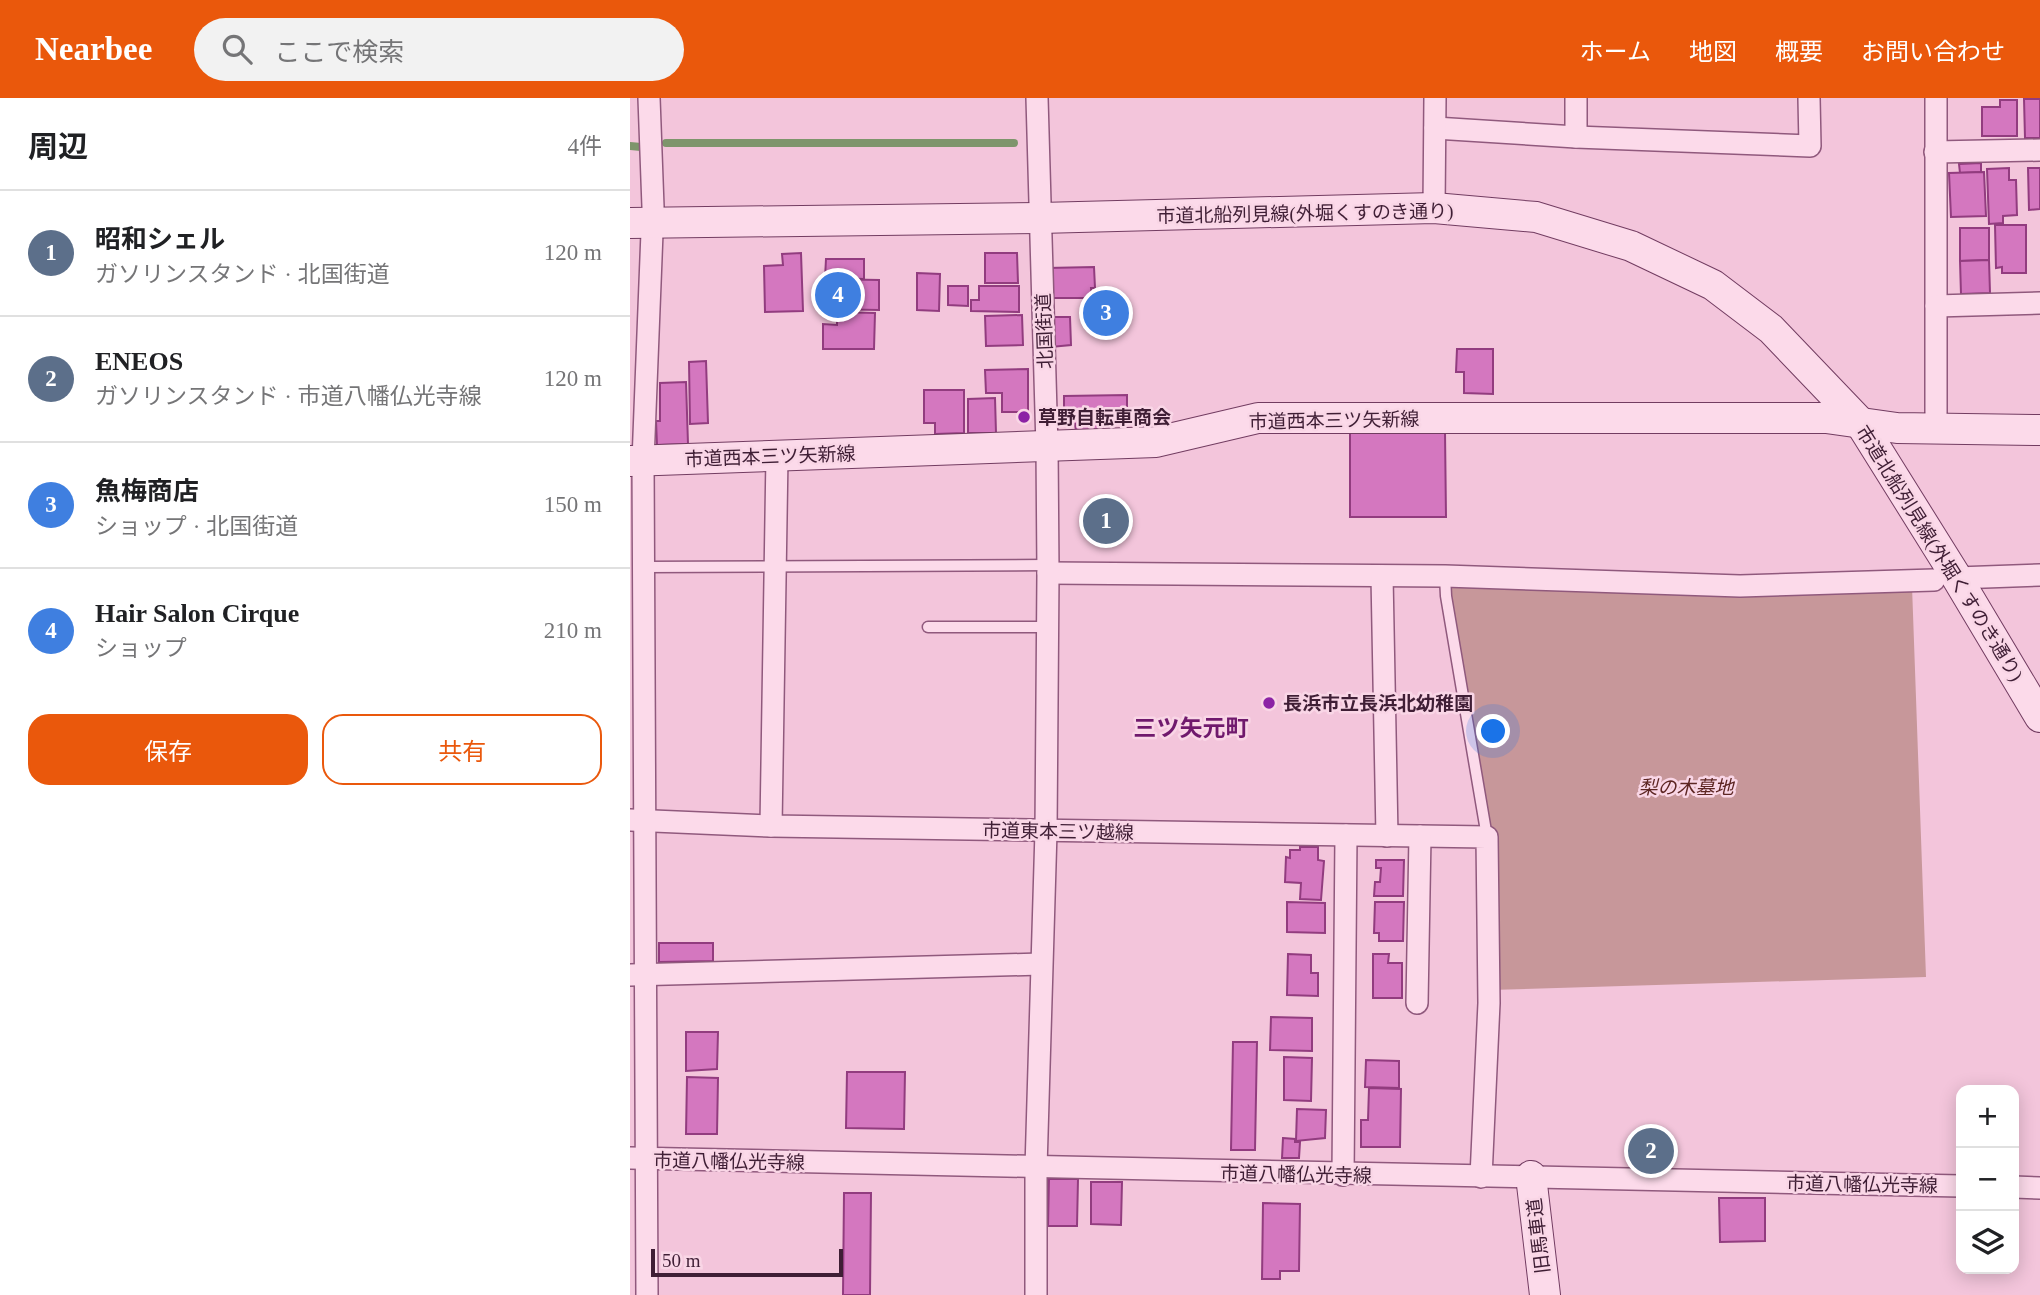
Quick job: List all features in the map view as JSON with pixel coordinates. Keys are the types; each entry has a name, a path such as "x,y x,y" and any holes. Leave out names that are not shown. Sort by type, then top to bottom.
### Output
{"street":[{"path":"647,1295 639,1159 637,461 642,223 649,98"},
{"name":"北国街道","path":"1036,1295 1036,1168 1046,831 1048,569 1037,98"},
{"path":"1434,208 1435,98"},
{"path":"1576,98 1576,138"},
{"path":"1435,128 1576,138 1810,146 1808,98"},
{"path":"1936,98 1936,429"},
{"path":"1935,152 2040,150"},
{"name":"市道北船列見線(外堀くすのき通り)","path":"642,223 1040,218 1434,208 1536,217 1631,246 1713,285 1771,328 1859,421 1946,579 2040,716"},
{"path":"1936,306 2040,303"},
{"name":"市道西本三ツ矢新線","path":"637,461 1156,442 1258,418 1826,418 1896,428 2040,430"},
{"path":"771,826 777,456"},
{"path":"1048,569 1445,576 1740,586 2040,575"},
{"path":"1382,576 1387,836"},
{"name":"市道東本三ツ越線","path":"637,820 771,826 1487,837"},
{"path":"1343,1175 1346,835"},
{"path":"1417,1003 1420,836"},
{"path":"1481,1177 1489,1003 1487,837"},
{"path":"638,975 1041,964"},
{"name":"市道八幡仏光寺線","path":"639,1159 1956,1186"},
{"name":"旧馬車道","path":"1531,1176 1545,1295"},
{"path":"2019,1187 2040,1188"}],"lane":[{"path":"639,576 775,568 1048,569"},
{"path":"1445,576 1446,596 1487,837"},
{"path":"928,627 1047,627"}],"green space":[{"name":"梨の木墓地","path":"1449,579 1912,586 1926,977 1490,990 1493,851"}],"building":[{"path":"2024,99 2040,99 2040,138 2025,138"},
{"path":"2000,100 2017,100 2017,136 1982,136 1982,107 2000,107"},
{"path":"1981,163 1981,172 1960,173 1959,164"},
{"path":"2009,168 2009,180 2016,180 2017,215 2003,216 2003,223 1989,224 1987,169"},
{"path":"2028,168 2040,168 2040,209 2029,210"},
{"path":"1984,172 1986,216 1951,217 1949,173"},
{"path":"1995,225 2026,225 2026,273 2002,273 2002,267 1996,268"},
{"path":"1960,228 1989,228 1989,260 1960,261"},
{"path":"801,253 803,311 765,312 764,266 783,265 782,254"},
{"path":"985,253 1017,253 1018,283 985,283"},
{"path":"826,259 864,259 864,279 825,278"},
{"path":"1989,260 1990,293 1961,294 1960,261"},
{"path":"1094,267 1095,288 1091,288 1092,298 1047,298 1047,268"},
{"path":"917,273 940,274 939,311 917,310"},
{"path":"825,279 879,280 879,310 824,309"},
{"path":"948,286 968,286 968,306 948,305"},
{"path":"979,286 1019,286 1019,312 971,311 971,300 979,300"},
{"path":"837,312 875,313 874,349 823,349 823,324 837,325"},
{"path":"1022,315 1023,345 986,346 985,316"},
{"path":"1050,317 1070,317 1071,345 1051,347"},
{"path":"1457,349 1493,349 1493,394 1464,393 1464,372 1456,372"},
{"path":"706,361 708,423 690,424 689,362"},
{"path":"1028,369 1028,412 1002,412 1002,393 986,393 985,370"},
{"path":"686,382 688,444 657,445 656,421 660,421 660,383"},
{"path":"924,390 964,390 964,433 935,434 935,423 924,423"},
{"path":"1127,395 1127,424 1109,424 1109,431 1076,431 1075,424 1064,424 1064,396"},
{"path":"995,398 996,433 968,433 968,399"},
{"path":"1350,432 1445,432 1446,517 1350,517"},
{"path":"1300,847 1318,847 1318,860 1324,861 1321,900 1300,899 1301,883 1285,882 1286,857 1290,858 1290,850 1300,850"},
{"path":"1376,860 1404,860 1403,896 1374,896 1375,882 1380,882 1381,868 1376,868"},
{"path":"1287,902 1325,903 1325,933 1287,932"},
{"path":"1375,902 1404,902 1403,941 1379,941 1379,933 1374,933"},
{"path":"659,943 713,943 713,961 659,962"},
{"path":"1288,954 1311,955 1311,973 1318,973 1318,996 1287,995"},
{"path":"1373,954 1389,954 1388,963 1402,963 1402,998 1373,998"},
{"path":"1271,1017 1312,1018 1312,1051 1270,1050"},
{"path":"686,1032 718,1032 717,1069 686,1071"},
{"path":"1233,1042 1257,1042 1255,1150 1231,1150"},
{"path":"1284,1057 1312,1058 1311,1101 1284,1100"},
{"path":"1366,1060 1399,1061 1399,1088 1365,1087"},
{"path":"847,1072 905,1072 904,1129 846,1128"},
{"path":"687,1077 718,1078 717,1134 686,1134"},
{"path":"1369,1088 1401,1089 1400,1147 1361,1147 1361,1120 1368,1120"},
{"path":"1297,1109 1326,1110 1325,1138 1296,1141"},
{"path":"1283,1138 1300,1142 1299,1158 1282,1158"},
{"path":"1049,1179 1078,1179 1077,1226 1048,1226"},
{"path":"1091,1182 1122,1182 1121,1225 1091,1224"},
{"path":"844,1193 871,1193 870,1295 843,1295"},
{"path":"1719,1198 1765,1198 1765,1241 1720,1242"},
{"path":"1263,1203 1300,1204 1299,1271 1280,1271 1280,1279 1262,1279"}],"waterway":[{"path":"666,143 1014,143"},
{"path":"630,146 641,147"}],"place":[{"name":"Hair Salon Cirque","path":"838,295"},
{"name":"魚梅商店","path":"1106,313"},
{"name":"草野自転車商会","path":"1024,417"},
{"name":"昭和シェル","path":"1106,521"},
{"name":"長浜市立長浜北幼稚園","path":"1269,703"},
{"name":"ENEOS","path":"1651,1151"}],"district":[{"name":"三ツ矢元町","path":"1191,728"}]}
